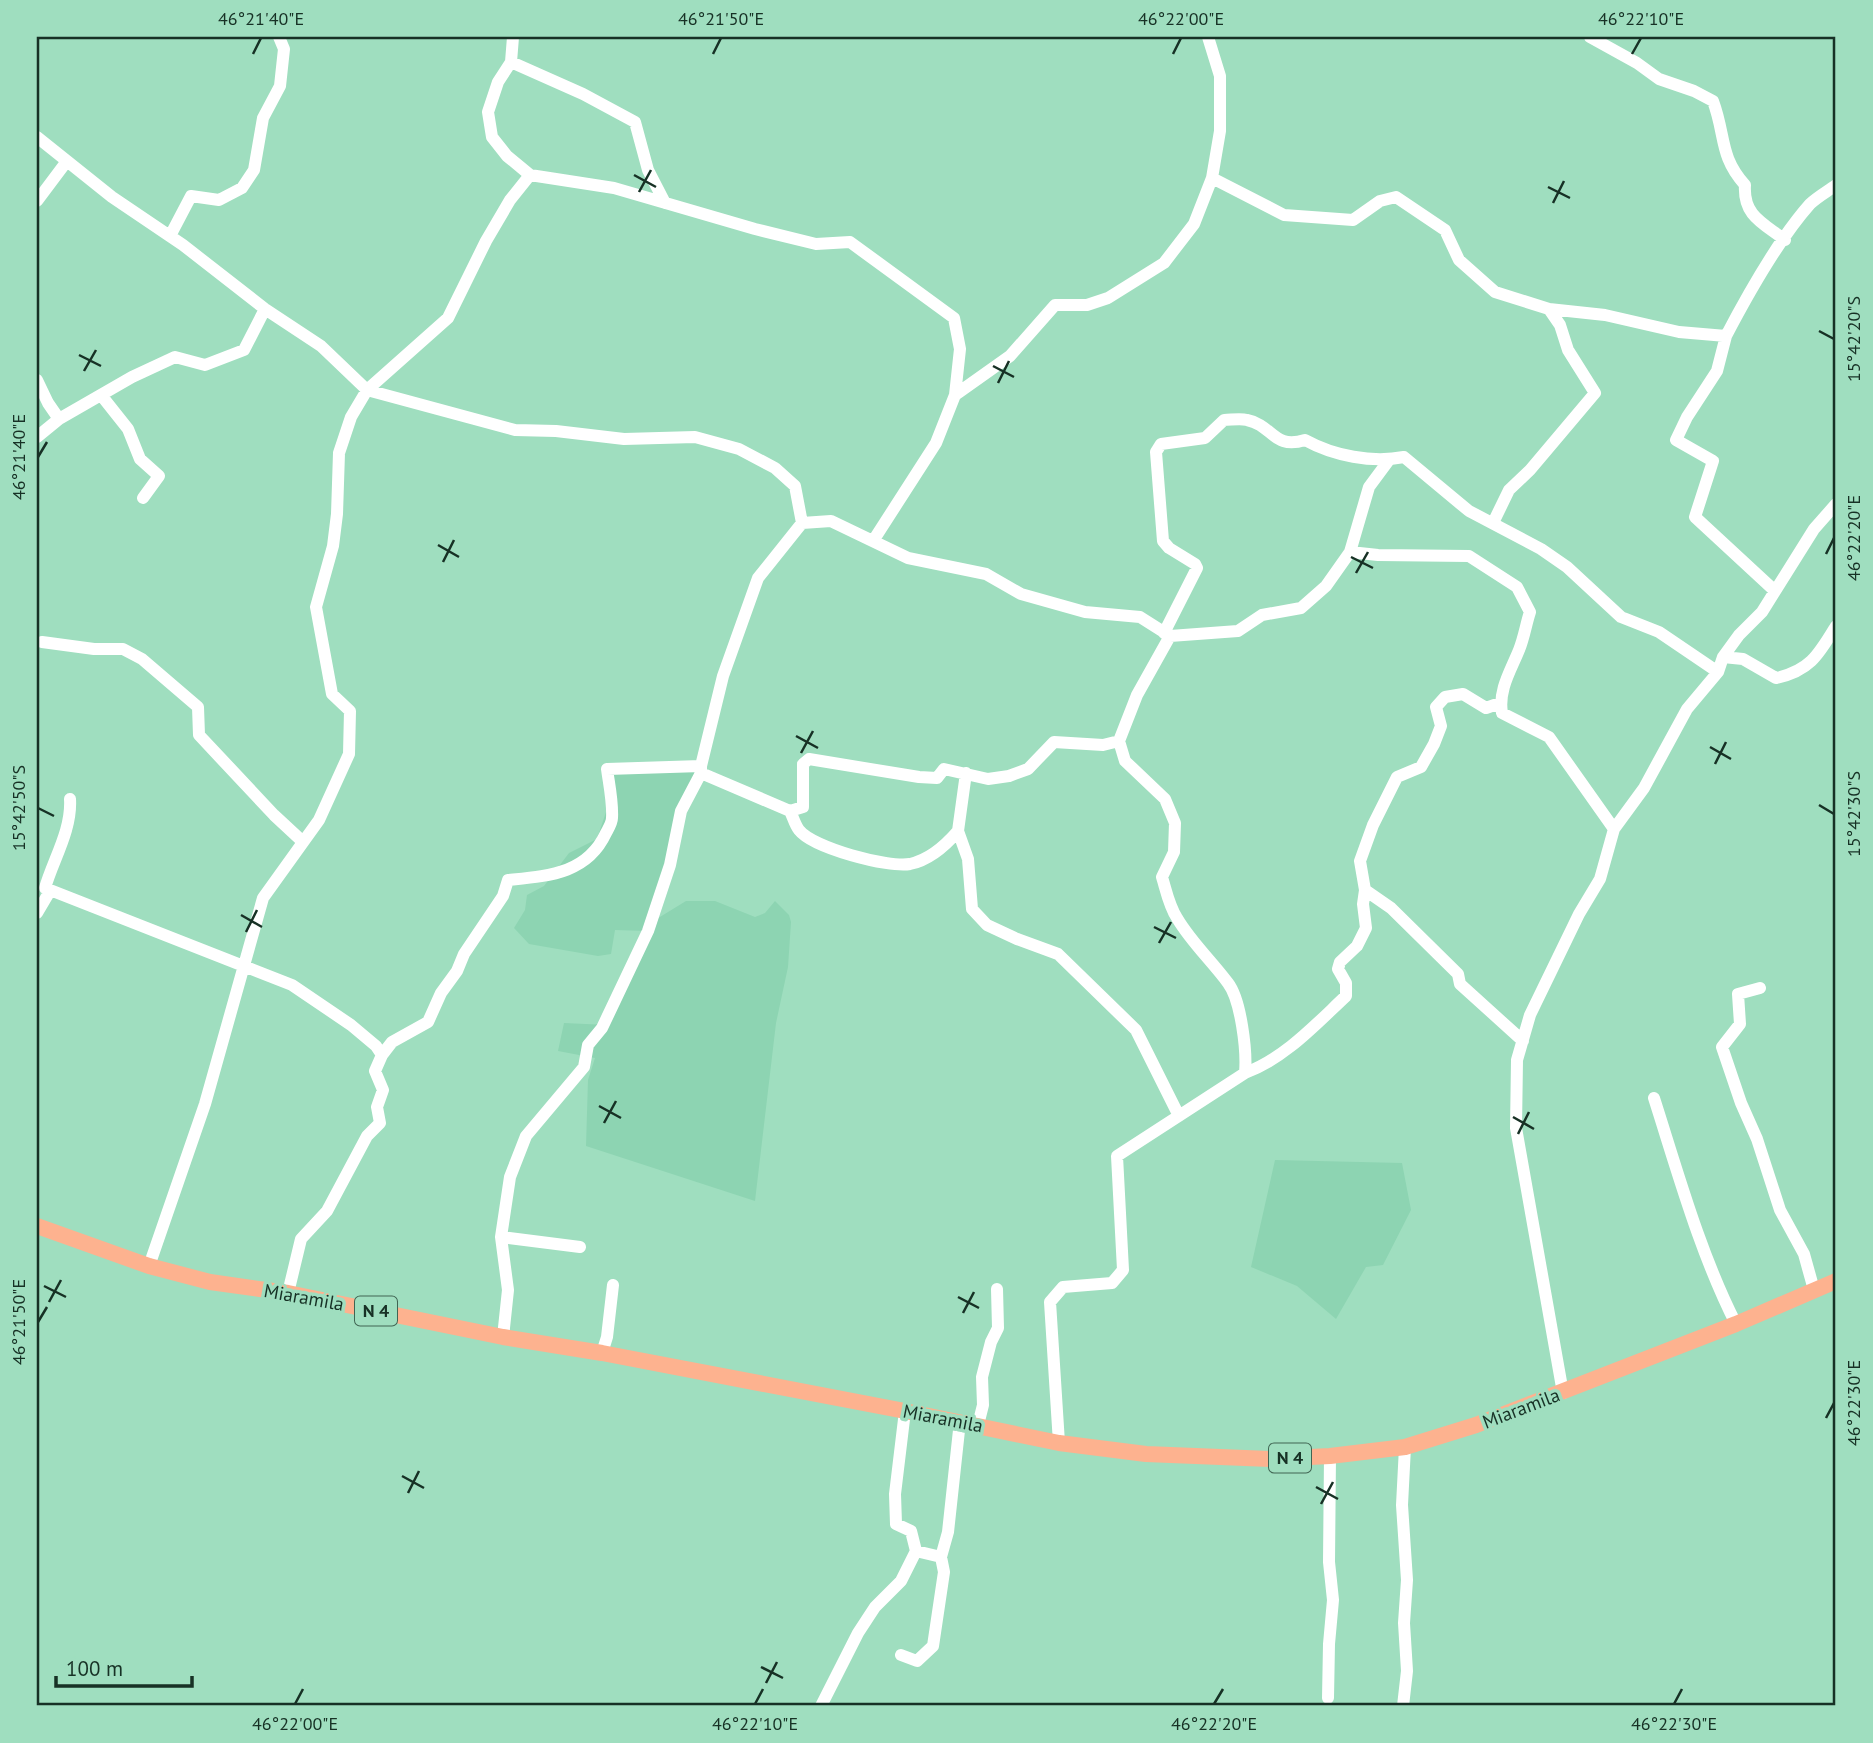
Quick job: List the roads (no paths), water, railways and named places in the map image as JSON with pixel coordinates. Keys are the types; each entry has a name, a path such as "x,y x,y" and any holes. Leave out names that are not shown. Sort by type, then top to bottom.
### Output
{"main road":[{"name":"Miaramila","path":"37,1226 149,1266 211,1282 288,1293 503,1337 905,1410 1059,1443 1146,1454 1270,1459 1330,1456 1405,1447 1476,1425 1736,1324 1836,1281"}],"street":[{"path":"170,236 191,196 219,200 242,188 254,170 263,118 280,86 284,49 279,37"},
{"path":"513,37 511,62 498,82 488,112 492,137 507,156 530,175 614,188 754,229 816,244 850,242 954,318 960,349 956,395 936,443 873,541"},
{"path":"956,395 1010,356 1055,305 1087,305 1108,298 1164,263 1194,224 1212,177 1220,131 1220,75 1208,37"},
{"path":"1590,37 1637,62 1659,79 1713,101 1722,125 1723,149 1731,170 1745,185 1744,200 1752,214 1785,240"},
{"path":"511,62 583,94 635,122 648,170 665,203"},
{"path":"37,137 112,197 170,236 265,309 321,346 367,390 515,430 556,431 624,439 695,437 739,449 775,468 795,486 802,523"},
{"path":"37,201 67,161"},
{"path":"149,1266 205,1104 263,898 319,820 349,754 350,711 332,694 316,607 334,535 340,453 351,417 367,390 448,318 486,241 510,200 530,175"},
{"path":"1212,177 1284,215 1353,220 1380,201 1396,197 1445,230 1459,260 1495,292 1549,309 1605,315 1679,332 1726,336"},
{"path":"1775,591 1695,517 1713,461 1676,440 1687,417 1717,371 1726,336 1749,294 1812,203 1836,185"},
{"path":"37,437 59,419 132,377 175,357 205,365 244,350 265,309"},
{"path":"1493,523 1509,490 1530,470 1595,393 1568,350 1560,325 1549,309"},
{"path":"37,380 59,419"},
{"path":"101,395 128,429 140,459 159,476 143,498"},
{"path":"1245,1073 1242,1027 1230,985 1204,956 1175,915 1162,877 1174,852 1175,823 1165,799 1125,761 1119,741 1137,695 1197,568 1163,541 1156,453 1161,444 1205,438 1224,420 1248,420 1278,440 1291,445 1305,440 1320,448 1373,460 1404,457 1469,511 1541,549 1567,568 1621,617 1659,632 1718,672"},
{"path":"503,1337 508,1290 501,1237 510,1177 526,1136 584,1067 588,1045 601,1028 648,931 670,865 681,811 701,769 723,676 758,579 802,523 831,521 908,558 986,574 1021,594 1085,612 1140,617 1167,635 1238,631 1262,615 1301,608 1326,586 1350,551 1369,487 1389,460"},
{"path":"1563,1393 1516,1128 1517,1060 1530,1015 1579,914 1600,879 1614,829 1644,788 1687,709 1718,672 1723,657 1739,635 1762,612 1821,520 1836,504"},
{"path":"1350,551 1378,555 1469,556 1517,587 1530,612 1519,649 1507,673 1500,703 1502,713 1549,737 1614,829"},
{"path":"1723,657 1743,659 1776,678 1796,674 1813,660 1836,626"},
{"path":"41,642 94,649 123,649 142,659 198,706 199,735 302,841"},
{"path":"1059,1443 1050,1302 1063,1287 1112,1283 1123,1270 1117,1156 1245,1073 1262,1067 1291,1047 1346,996 1346,983 1338,969 1340,962 1357,946 1366,928 1363,904 1365,890 1360,861 1373,825 1398,777 1421,767 1441,726 1436,707 1445,696 1462,694 1486,708 1500,703"},
{"path":"790,811 803,807 803,764 809,760 919,777 937,778 944,769 988,779 1028,769 1054,742 1103,746 1119,741"},
{"path":"288,1293 301,1239 327,1211 366,1136 380,1123 377,1107 383,1090 375,1070 382,1055 392,1042 428,1022 464,954 503,895 508,880 544,877 569,869 591,857 603,841 612,820 607,769 701,769 790,811 800,832 832,849 891,866 913,864 943,847 958,831"},
{"path":"967,774 958,831 968,859 972,909 987,925 1058,954 1136,1030 1179,1116"},
{"path":"70,799 61,845 45,888 292,985 376,1046 382,1055"},
{"path":"37,863 50,869"},
{"path":"1365,890 1391,908 1458,974 1460,984 1523,1041"},
{"path":"37,913 50,891"},
{"path":"1760,988 1738,994 1740,1024 1723,1048 1780,1210 1804,1254 1814,1290"},
{"path":"1654,1098 1702,1243 1722,1297 1736,1324"},
{"path":"501,1237 580,1247"},
{"path":"602,1353 607,1337 613,1285"},
{"path":"978,1425 983,1405 982,1377 991,1342 998,1328 998,1289"},
{"path":"821,1706 858,1633 875,1607 901,1581 915,1551 911,1531 896,1524 895,1494 905,1410"},
{"path":"901,1655 917,1661 933,1646 944,1572 941,1557 948,1532 960,1422"},
{"path":"1403,1706 1407,1671 1404,1623 1407,1580 1402,1505 1405,1447"},
{"path":"1328,1698 1332,1600 1329,1562 1330,1456"},
{"path":"915,1551 941,1557"}]}
